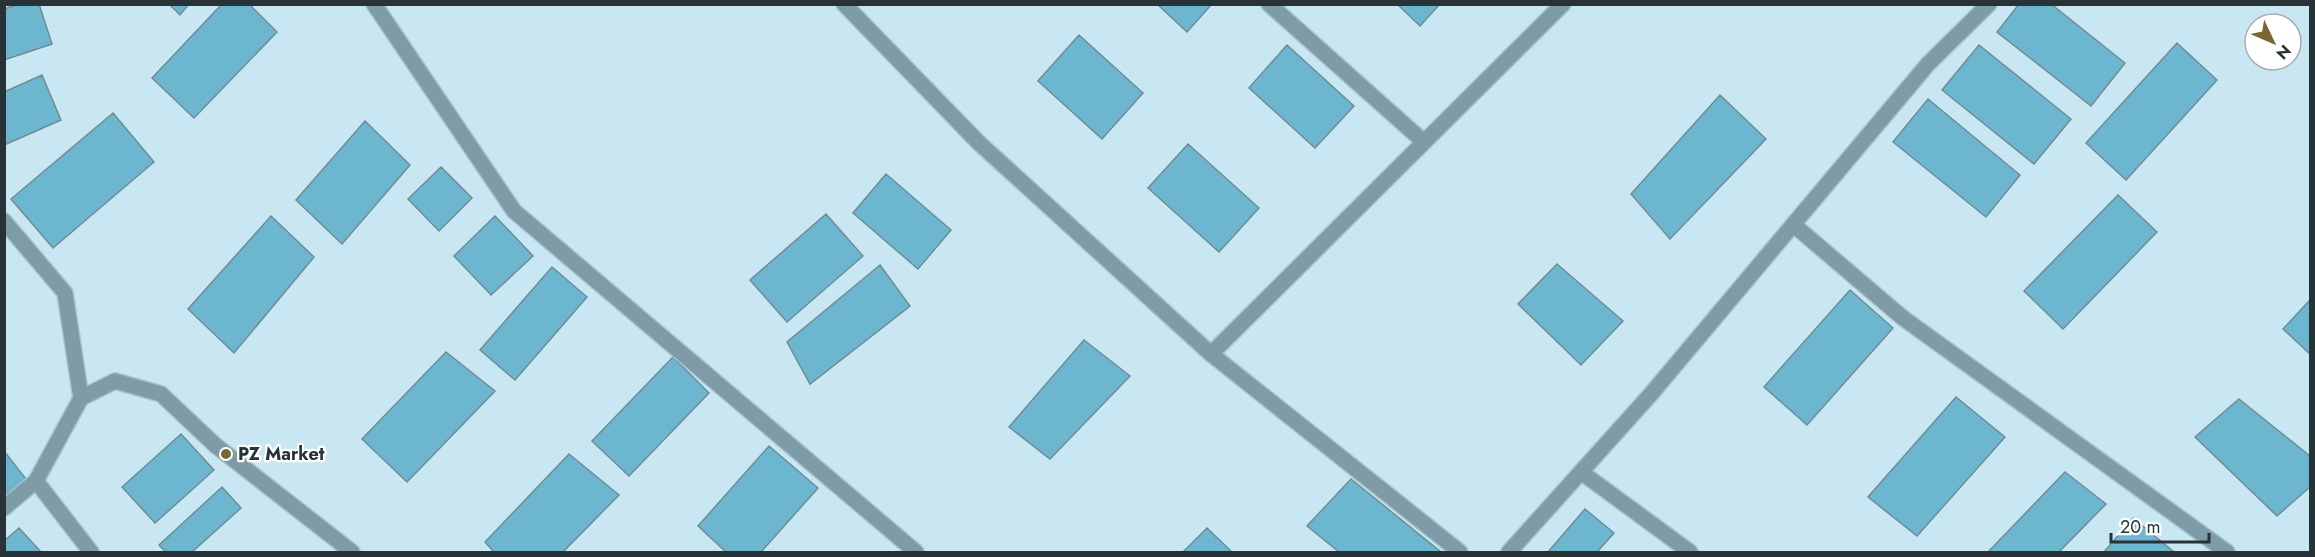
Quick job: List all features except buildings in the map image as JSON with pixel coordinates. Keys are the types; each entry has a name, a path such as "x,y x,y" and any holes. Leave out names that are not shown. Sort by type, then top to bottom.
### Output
{"street":[{"path":"374,4 514,211 916,552"},
{"path":"844,4 979,143 1211,354 1460,552"},
{"path":"1269,4 1424,142"},
{"path":"1211,354 1563,4"},
{"path":"1509,552 1795,226 1928,64 1989,4"},
{"path":"4,221 65,293 81,398"},
{"path":"1795,226 1903,318 2227,552"},
{"path":"4,508 36,481 81,398 115,381 161,394 215,445 352,552"},
{"path":"1581,472 1690,552"},
{"path":"36,481 91,552"}],"place":[{"name":"PZ Market","path":"226,454"}]}
